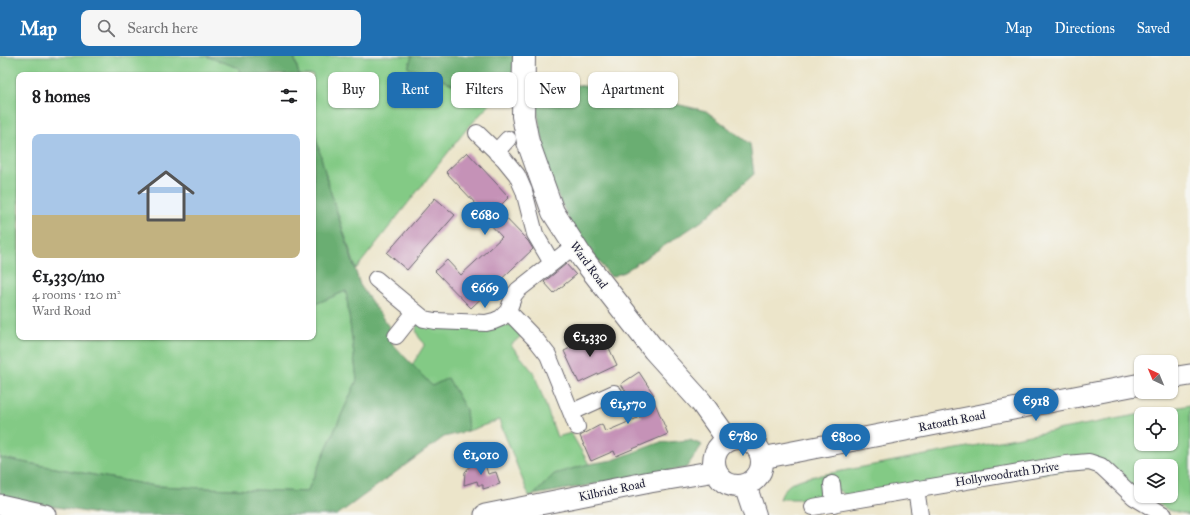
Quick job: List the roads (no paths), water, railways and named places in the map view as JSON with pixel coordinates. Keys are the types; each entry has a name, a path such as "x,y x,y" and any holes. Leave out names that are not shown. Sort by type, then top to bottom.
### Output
{"main road":[{"name":"Ward Road","path":"524,56 524,116 528,142 553,212 574,246 654,350 701,402 728,440"},
{"path":"742,438 749,440 756,445 762,458 760,471 752,482 739,486 725,482 716,471 715,457 718,450 728,440 742,438"},
{"path":"745,485 755,515"}],"street":[{"path":"477,133 517,174 524,191 535,234 552,263"},
{"path":"496,152 508,138"},
{"path":"376,279 424,319 435,321 486,323 501,318 508,311 514,295 518,290 574,246"},
{"path":"508,311 538,341 548,355 574,419 614,393"},
{"path":"396,336 415,312"},
{"path":"1178,377 1190,375"},
{"name":"Ratoath Road","path":"762,458 1134,385"},
{"name":"Hollywoodrath Drive","path":"813,508 916,489 1066,464 1089,462 1101,466 1134,498 1164,515"},
{"name":"Kilbride Road","path":"485,515 546,510 650,482 716,471"},
{"path":"832,484 834,504"},
{"path":"916,489 920,515"},
{"path":"0,505 46,515"}]}
